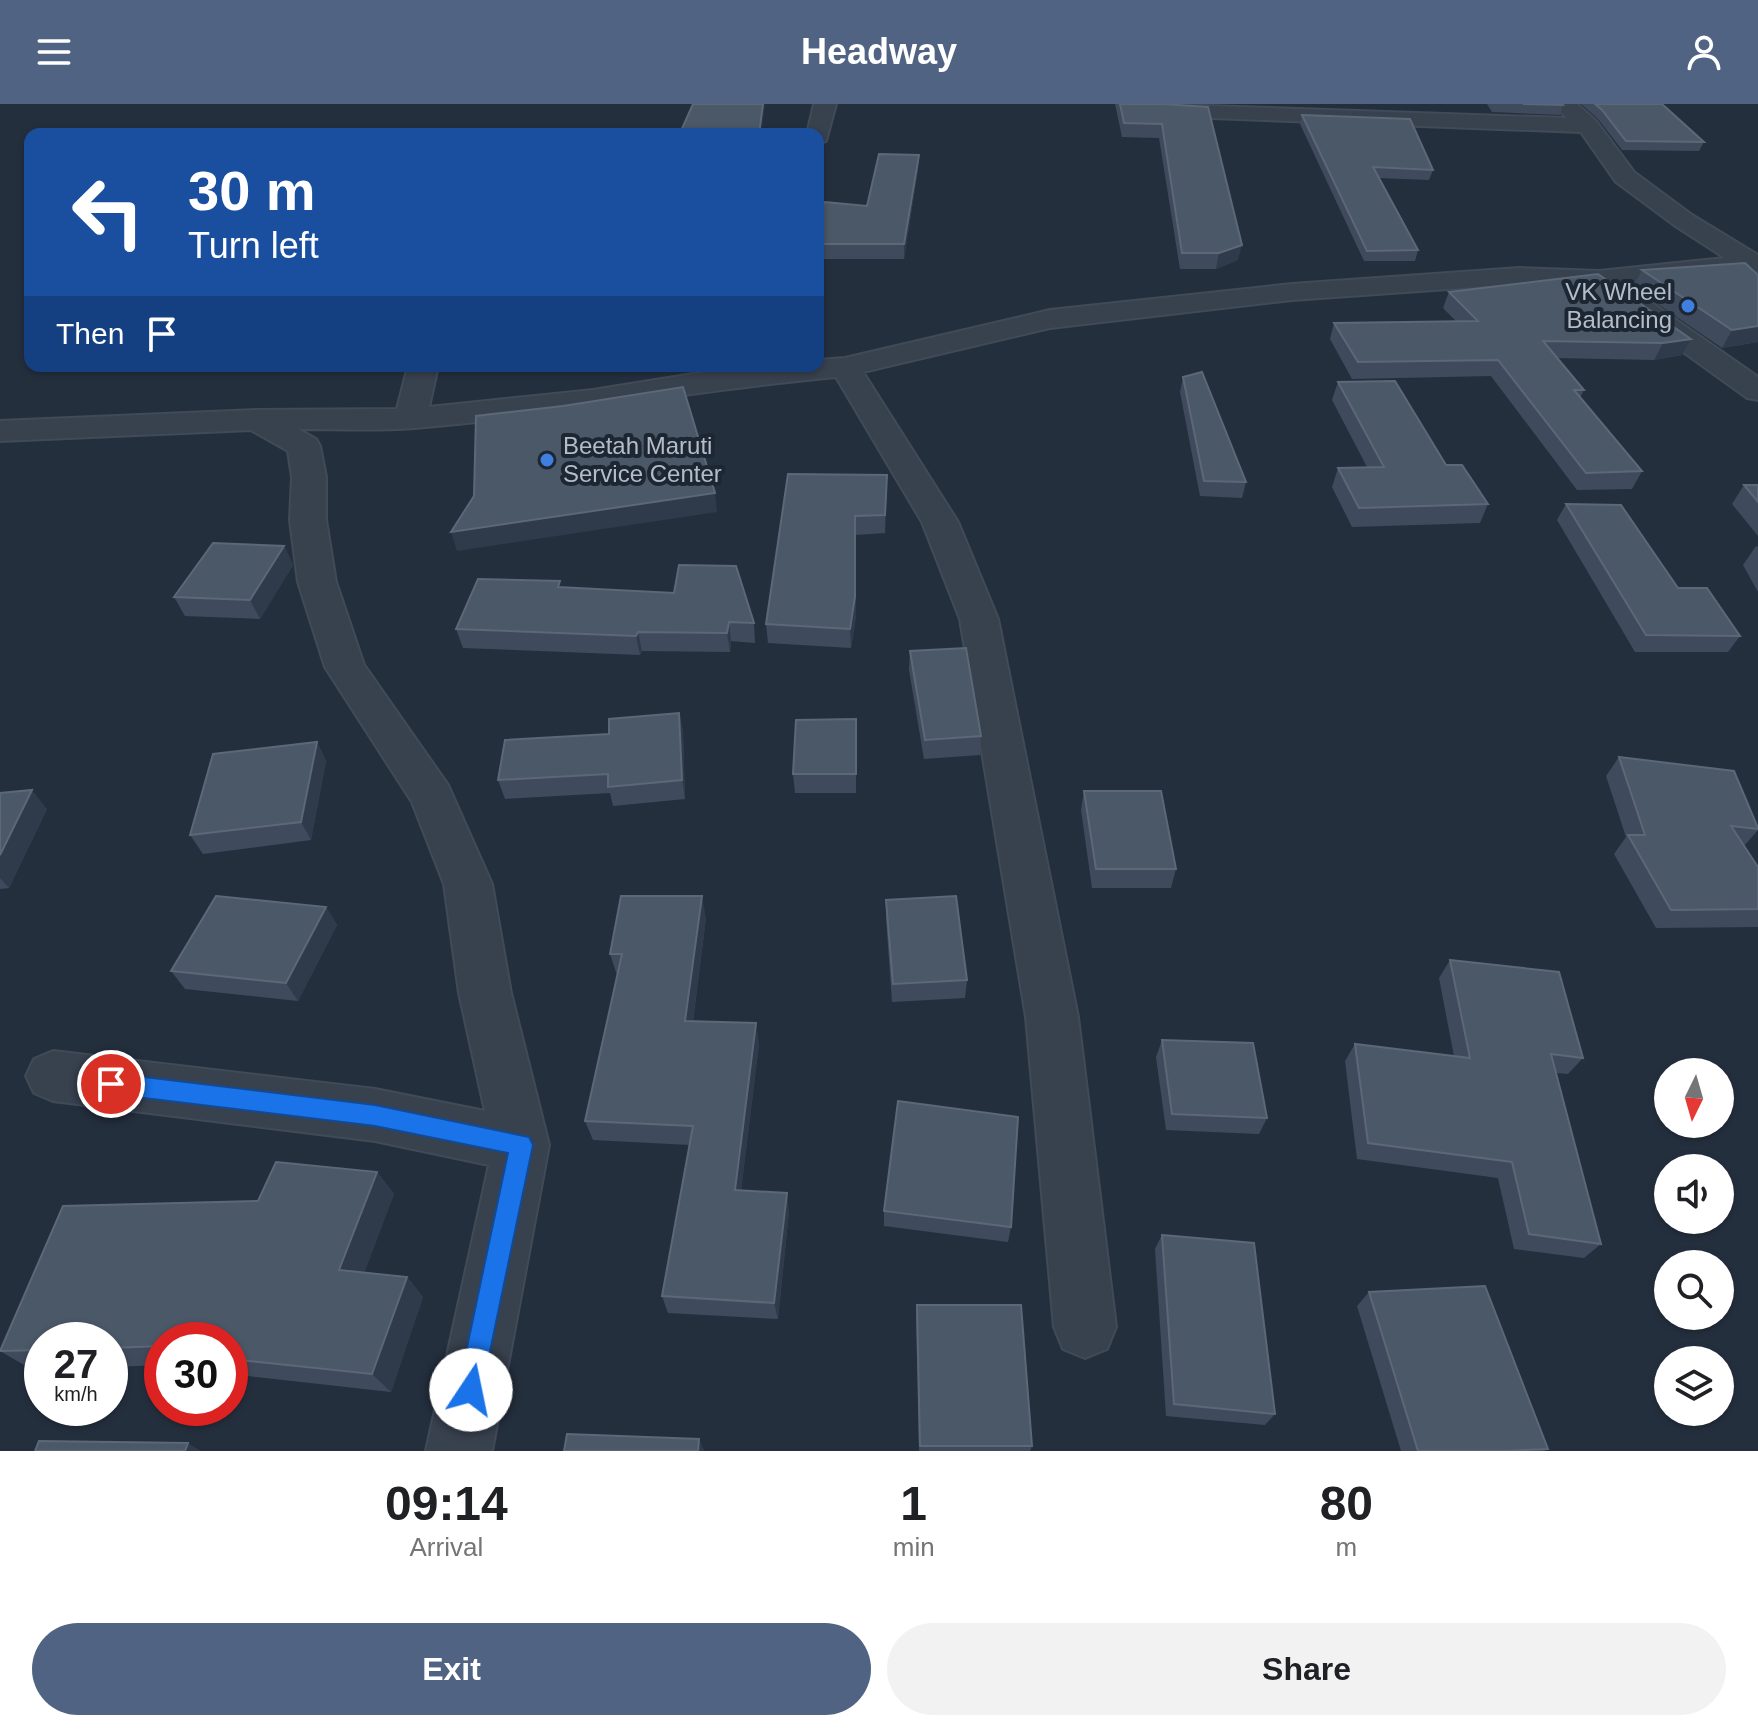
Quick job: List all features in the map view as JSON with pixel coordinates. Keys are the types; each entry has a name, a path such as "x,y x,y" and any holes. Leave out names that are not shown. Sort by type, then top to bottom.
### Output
{"street":[{"path":"820,128 825,104"},
{"path":"1564,104 1588,126 1625,177 1683,220 1755,264"},
{"path":"1157,109 1588,126"},
{"path":"824,368 845,367 1065,317 1307,291 1519,276 1599,279 1755,264"},
{"path":"1599,279 1758,391"},
{"path":"845,367 940,522 979,619 1052,1017 1085,1327"},
{"path":"411,419 422,372"},
{"path":"0,431 257,420 411,419 593,399 726,372"},
{"path":"257,420 304,446 309,477 308,520 317,582 345,667 432,797 468,884 485,993 521,1145 459,1451"},
{"path":"53,1076 375,1115 521,1145"}],"building":[{"path":"693,104 763,104 760,128 682,128"},
{"path":"1120,104 1208,107 1242,245 1219,253 1182,253 1162,124 1124,123"},
{"path":"1595,104 1662,104 1704,142 1626,141"},
{"path":"1302,115 1410,119 1433,170 1373,167 1418,250 1367,251"},
{"path":"879,154 919,155 904,244 824,244 825,202 867,206"},
{"path":"1745,263 1758,275 1758,326 1732,330 1642,270"},
{"path":"1598,274 1691,339 1663,343 1543,341 1584,390 1574,390 1642,471 1586,473 1498,360 1358,362 1334,323 1478,321 1449,292"},
{"path":"1202,372 1246,482 1204,481 1183,377"},
{"path":"1395,381 1446,465 1462,465 1488,504 1359,508 1338,468 1384,467 1338,382"},
{"path":"683,387 715,493 451,532 474,496 476,416"},
{"path":"788,474 887,475 885,515 855,516 855,597 850,629 766,624"},
{"path":"1744,485 1758,485 1758,502"},
{"path":"1566,504 1621,505 1678,588 1707,588 1740,636 1646,635"},
{"path":"213,543 284,546 250,600 174,597"},
{"path":"679,565 736,566 754,623 729,622 727,633 638,632 636,636 456,629 478,579 560,581 558,587 674,593"},
{"path":"966,648 981,736 925,740 910,651"},
{"path":"679,713 682,780 608,787 608,774 498,780 505,740 609,734 609,719"},
{"path":"856,719 856,774 793,774 796,720"},
{"path":"317,742 301,822 190,835 213,754"},
{"path":"1619,757 1734,771 1758,828 1731,826 1758,867 1758,909 1671,910 1628,835 1645,835"},
{"path":"32,790 0,855 0,793"},
{"path":"1084,791 1161,791 1176,869 1096,869"},
{"path":"216,896 326,907 286,983 171,971"},
{"path":"621,896 702,896 685,1021 756,1023 735,1190 787,1193 774,1303 662,1296 693,1126 585,1121 622,954 610,954"},
{"path":"956,896 967,980 893,984 886,900"},
{"path":"1450,960 1559,972 1583,1058 1551,1054 1601,1244 1529,1234 1512,1162 1368,1143 1355,1044 1470,1058"},
{"path":"1162,1040 1253,1043 1267,1118 1172,1114"},
{"path":"898,1101 1018,1117 1011,1227 884,1211"},
{"path":"276,1162 377,1172 339,1270 407,1277 372,1374 248,1361 248,1322 144,1322 144,1347 128,1347 128,1322 24,1322 24,1350 0,1351 63,1206 258,1201"},
{"path":"1162,1235 1254,1243 1275,1414 1174,1404"},
{"path":"1485,1286 1548,1449 1418,1451 1369,1292"},
{"path":"917,1305 1021,1305 1032,1446 920,1446"},
{"path":"567,1434 699,1439 698,1451 564,1451"},
{"path":"39,1441 188,1443 185,1451 35,1451"}],"place":[{"name":"VK Wheel Balancing","path":"1688,306"},
{"name":"Beetah Maruti Service Center","path":"547,460"}],"route":[{"path":"111,1084 375,1115 521,1145 471,1390"}]}
